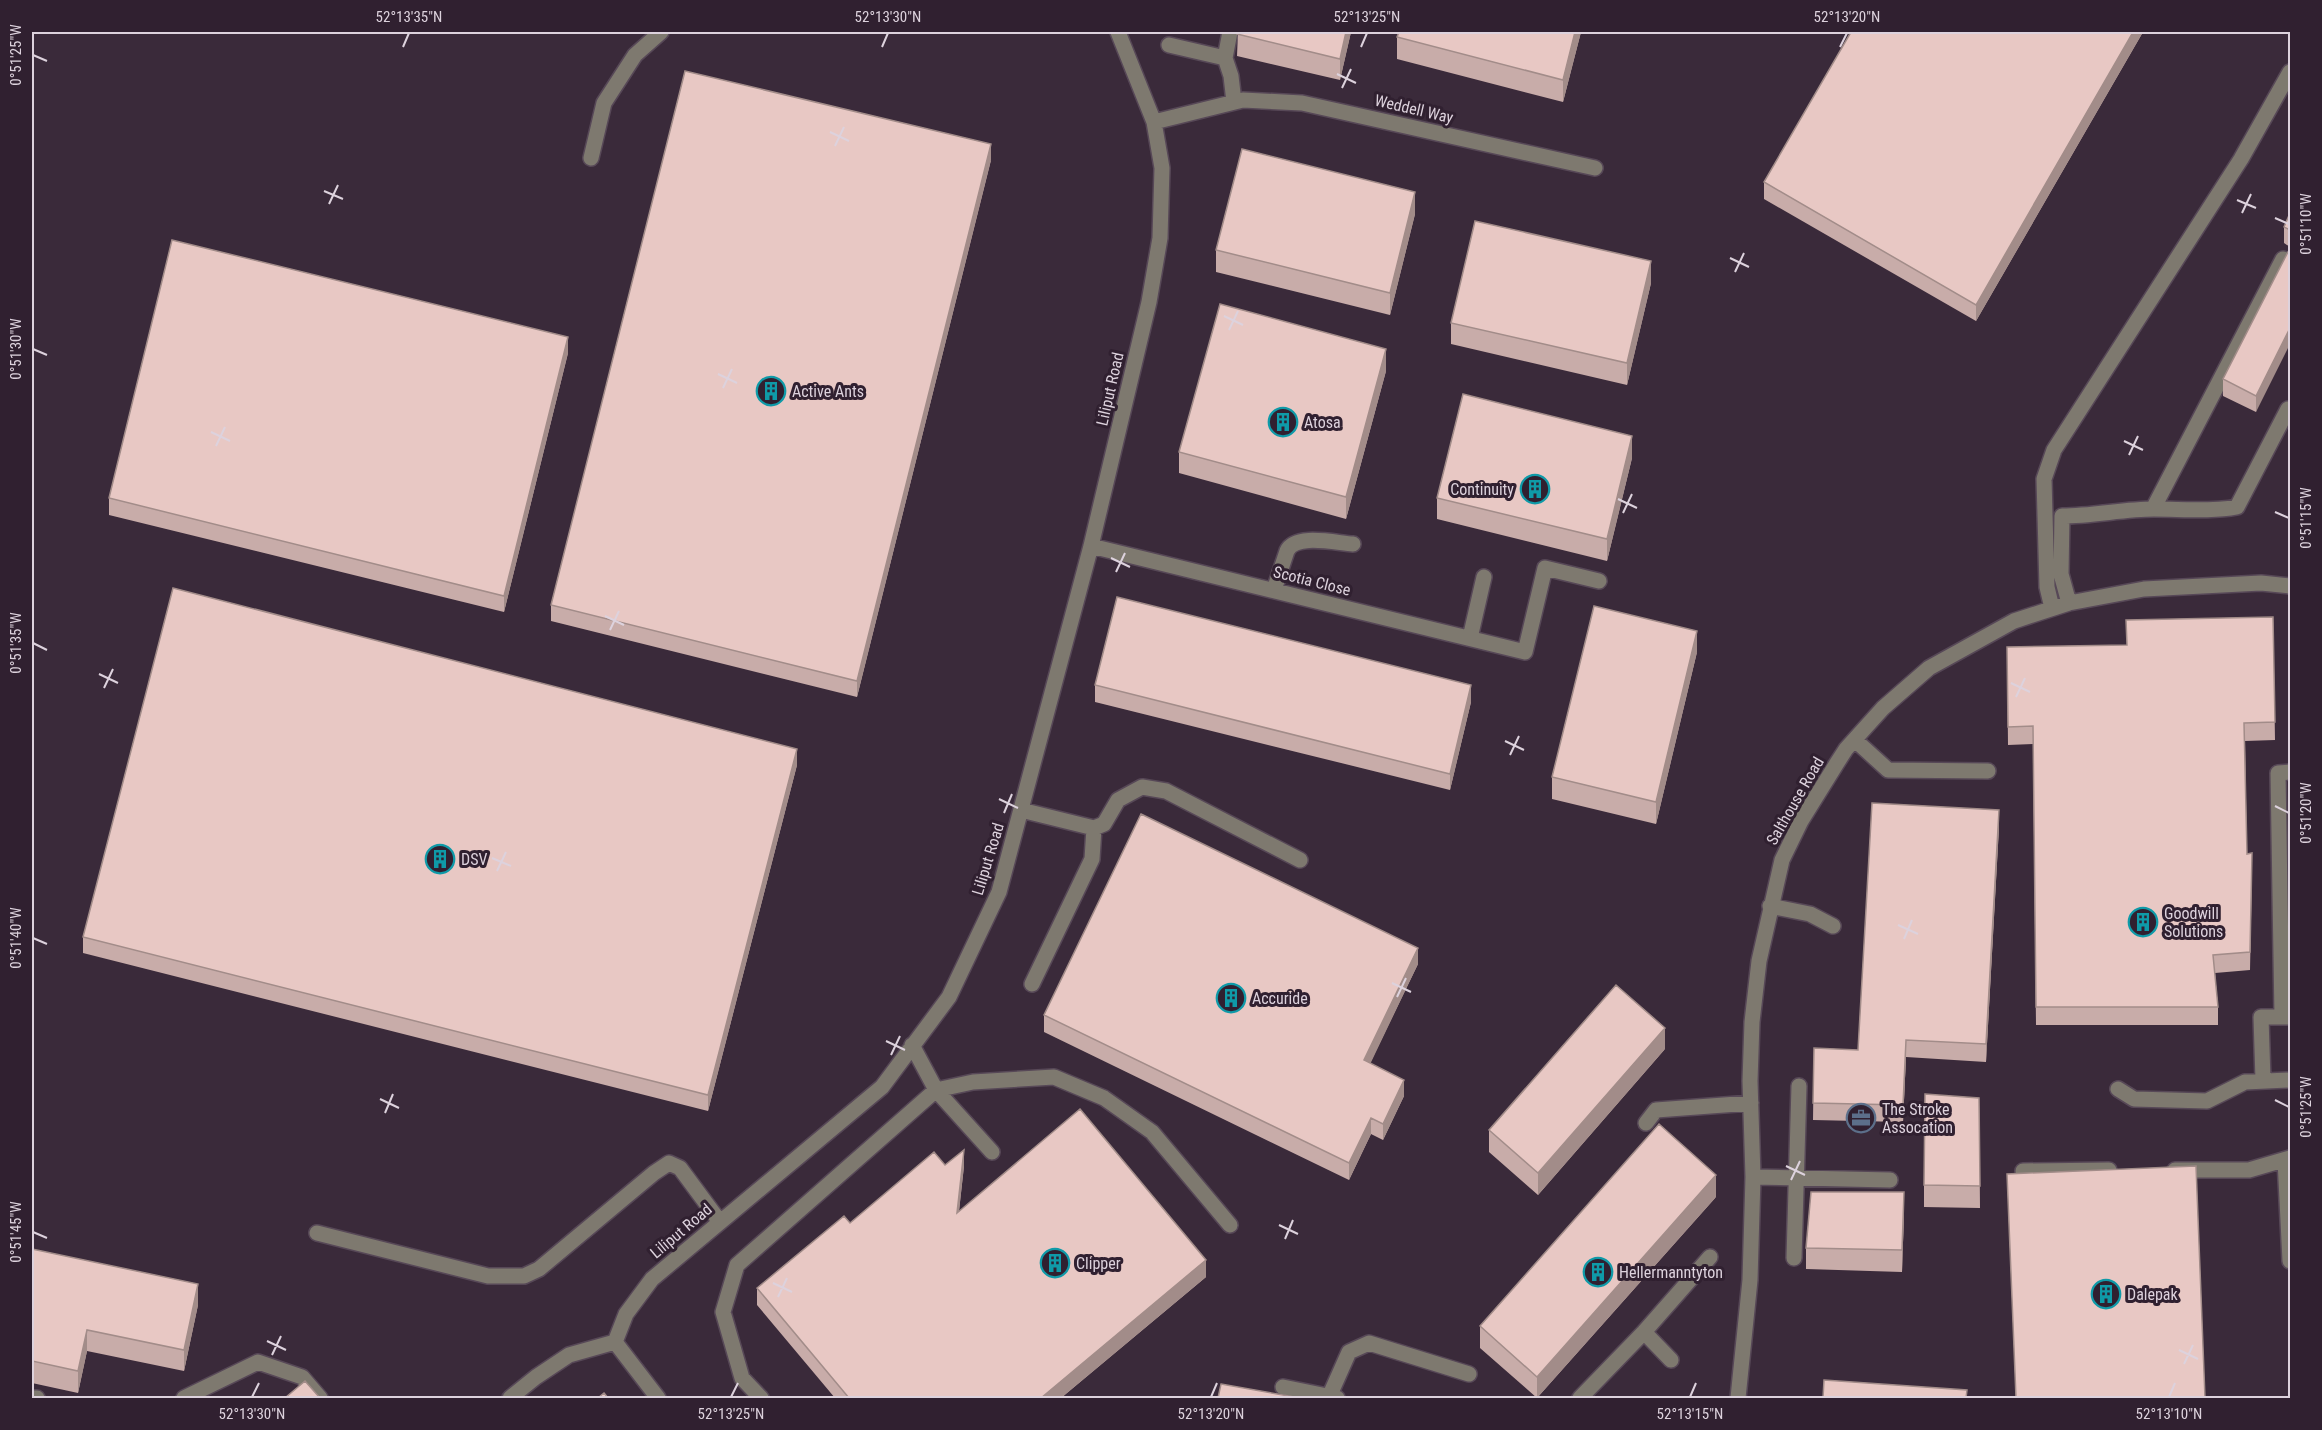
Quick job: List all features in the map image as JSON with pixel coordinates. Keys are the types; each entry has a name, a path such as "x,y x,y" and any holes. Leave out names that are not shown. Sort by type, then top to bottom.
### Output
{"street":[{"path":"591,158 604,103 635,55 661,32"},
{"name":"Liliput Road","path":"615,1342 626,1314 652,1279 882,1087 949,997 999,892 1091,546 1149,302 1160,238 1162,168 1154,122 1118,32"},
{"path":"1230,32 1225,58 1231,76 1234,102"},
{"path":"1169,45 1225,58"},
{"path":"2052,608 2048,587 2044,479 2054,450 2241,159 2290,72"},
{"name":"Weddell Way","path":"1154,122 1243,100 1302,103 1595,168"},
{"path":"2153,509 2283,259"},
{"path":"2069,603 2061,574 2062,516 2090,516 2153,509 2237,507 2288,409"},
{"path":"1274,590 1289,545 1294,542 1306,540 1353,544"},
{"name":"Scotia Close","path":"1091,546 1525,652 1545,568 1599,582"},
{"path":"1470,638 1484,577"},
{"name":"Salthouse Road","path":"1738,1398 1750,1280 1753,1177 1752,1022 1759,961 1782,860 1801,821 1837,763 1883,708 1929,668 2014,621 2069,603 2144,589 2261,583 2290,586"},
{"path":"1855,740 1888,770 1988,771"},
{"path":"2263,1080 2261,1017 2286,1017 2278,773 2290,772"},
{"path":"1021,810 1094,828 1104,824 1118,800 1142,787 1166,791 1300,860"},
{"path":"1032,984 1092,859 1094,828"},
{"path":"1770,906 1810,914 1833,926"},
{"path":"912,1045 936,1090 992,1152"},
{"path":"761,1398 742,1378 723,1312 737,1265 936,1090 973,1082 1054,1077 1104,1098 1152,1132 1230,1225"},
{"path":"2118,1089 2134,1099 2207,1101 2245,1082 2290,1080"},
{"path":"1794,1258 1799,1086"},
{"path":"1646,1124 1656,1110 1751,1102"},
{"path":"2154,1170 2249,1170 2288,1159 2290,1261"},
{"path":"317,1233 488,1276 524,1276 539,1269 669,1163 680,1168 720,1222"},
{"path":"2023,1171 2118,1170"},
{"path":"1753,1177 1890,1180"},
{"path":"1580,1398 1644,1332 1710,1257"},
{"path":"1644,1332 1671,1360"},
{"path":"510,1398 569,1355 615,1342 658,1398"},
{"path":"1283,1387 1335,1398 1349,1352 1369,1343 1468,1374"},
{"path":"184,1398 258,1362 302,1377 320,1398"},
{"path":"32,1398 37,1398"}],"building":[{"path":"1238,32 1346,32 1340,59 1237,34"},
{"path":"1399,32 1575,32 1563,80 1397,37"},
{"path":"1851,32 2133,32 1976,305 1764,182"},
{"name":"Active Ants","path":"685,71 991,144 857,681 551,605"},
{"path":"1242,149 1415,192 1390,293 1216,250"},
{"path":"2290,213 2290,230 2284,227"},
{"path":"1475,221 1651,261 1627,363 1451,323"},
{"path":"172,240 568,337 504,596 109,498"},
{"path":"2290,248 2290,328 2256,396 2223,379"},
{"name":"Atosa","path":"1220,304 1386,349 1346,497 1179,452"},
{"name":"Continuity","path":"1463,394 1632,436 1607,539 1437,498"},
{"name":"DSV","path":"173,588 797,749 708,1095 83,937"},
{"path":"1117,597 1471,685 1450,774 1095,685"},
{"path":"1594,606 1697,631 1656,802 1552,777"},
{"name":"Goodwill Solutions","path":"2273,617 2275,722 2244,723 2247,854 2252,853 2250,952 2213,955 2218,1007 2036,1007 2033,726 2008,727 2007,647 2127,645 2126,620"},
{"path":"1872,803 1999,810 1986,1044 1906,1040 1903,1105 1813,1103 1814,1048 1858,1050"},
{"name":"Accuride","path":"1141,814 1418,948 1364,1060 1404,1080 1383,1124 1371,1118 1349,1163 1044,1015"},
{"path":"1616,985 1665,1028 1538,1173 1489,1130"},
{"path":"1925,1094 1979,1098 1980,1186 1924,1185"},
{"name":"Clipper","path":"1080,1109 1206,1260 1041,1398 849,1398 757,1288 844,1216 850,1223 934,1152 945,1165 964,1150 957,1213"},
{"name":"Hellermanntyton","path":"1659,1124 1716,1175 1537,1377 1480,1326"},
{"name":"Dalepak","path":"2196,1166 2205,1398 2016,1398 2007,1174"},
{"path":"1811,1192 1904,1192 1902,1250 1806,1248"},
{"path":"32,1249 198,1284 184,1350 87,1330 78,1371 32,1361"},
{"path":"1824,1380 1967,1390 1966,1398 1823,1398"},
{"path":"305,1381 320,1398 285,1398"},
{"path":"1221,1384 1300,1398 1218,1398"},
{"path":"604,1393 608,1398 598,1398"}],"place":[{"name":"Active Ants","path":"771,391"},
{"name":"Atosa","path":"1283,422"},
{"name":"Continuity","path":"1535,489"},
{"name":"DSV","path":"440,859"},
{"name":"Goodwill Solutions","path":"2143,922"},
{"name":"Accuride","path":"1231,998"},
{"name":"The Stroke Assocation","path":"1861,1118"},
{"name":"Clipper","path":"1055,1263"},
{"name":"Hellermanntyton","path":"1598,1272"},
{"name":"Dalepak","path":"2106,1294"}]}
